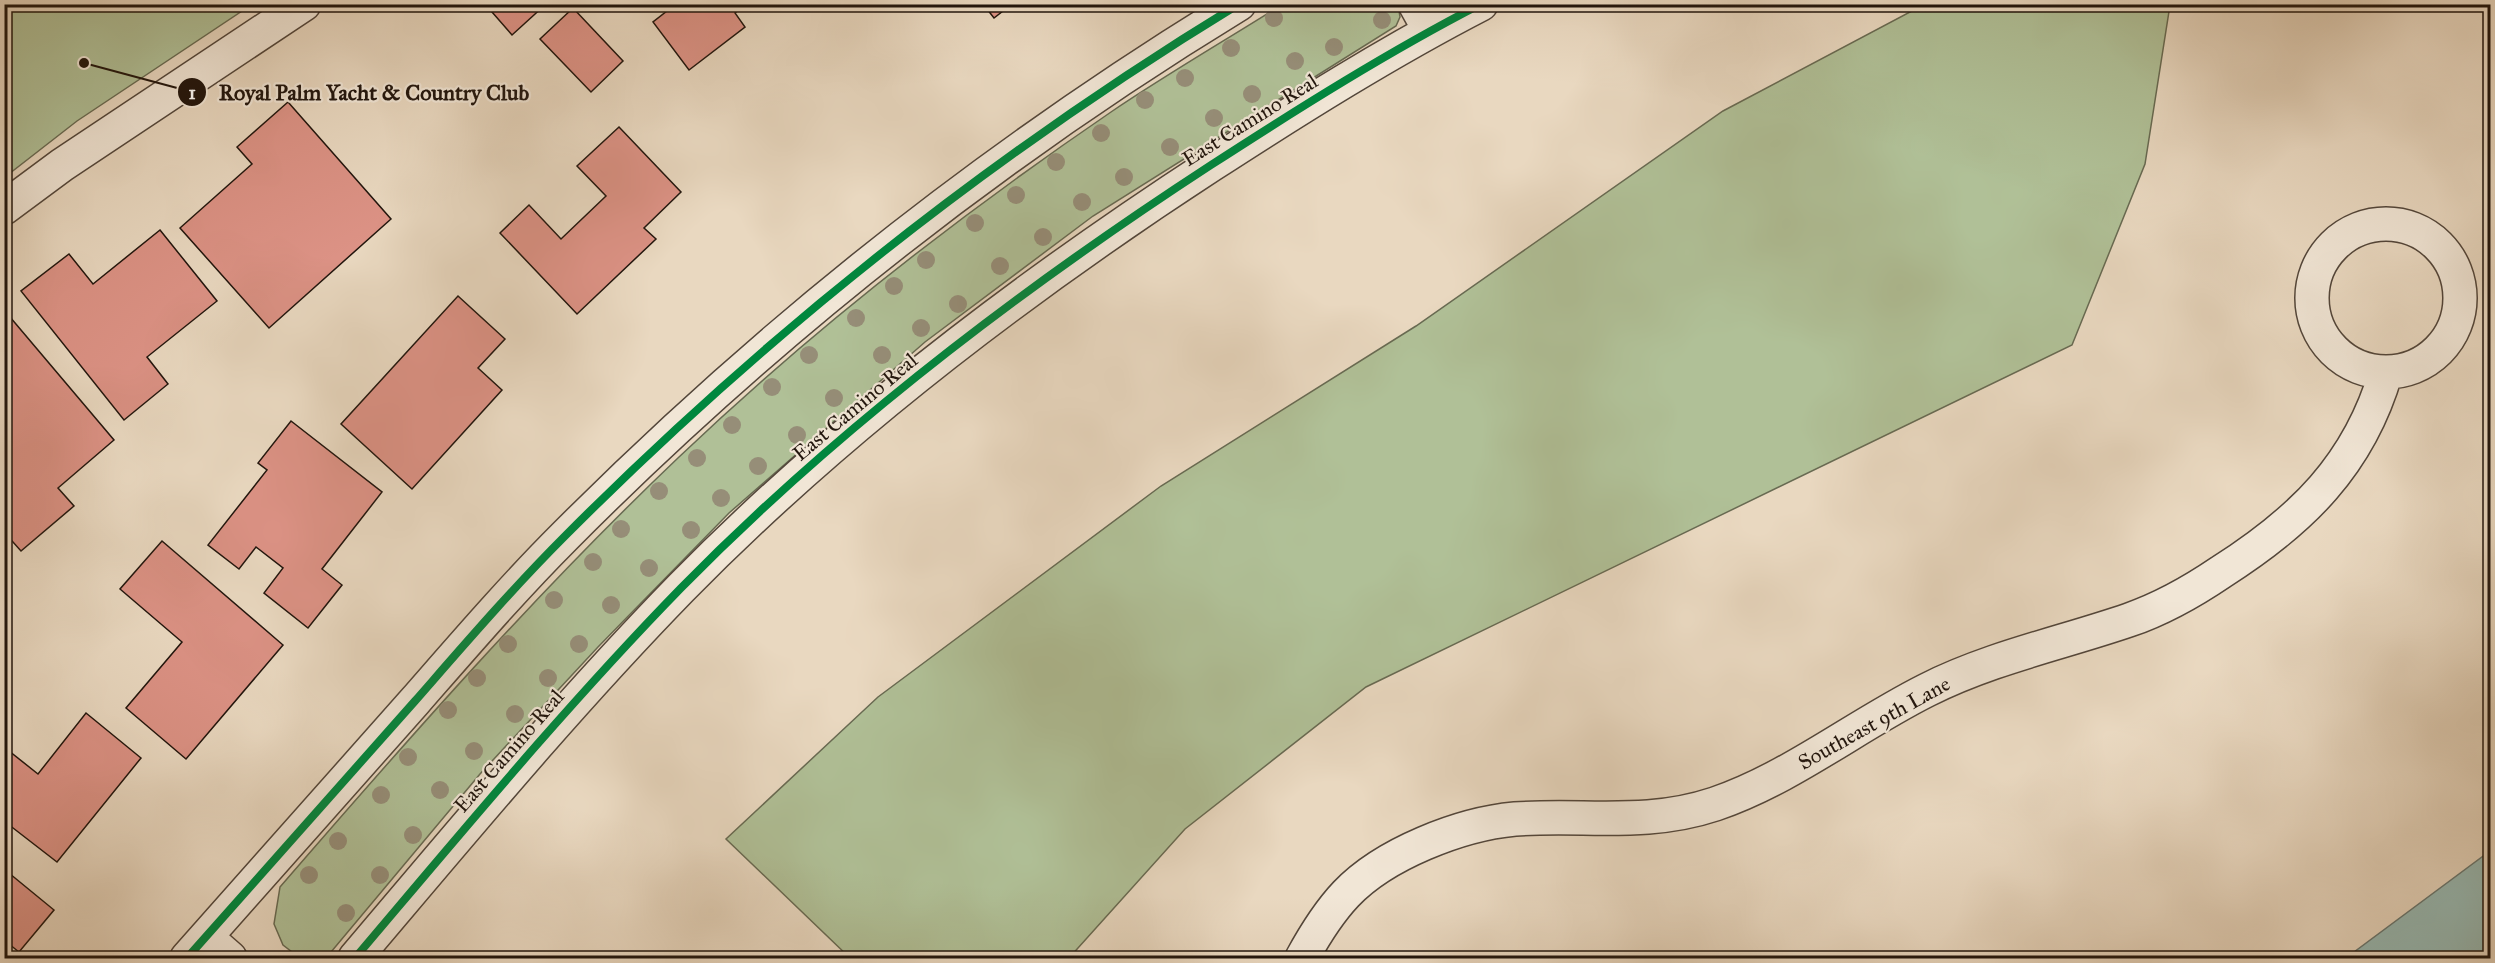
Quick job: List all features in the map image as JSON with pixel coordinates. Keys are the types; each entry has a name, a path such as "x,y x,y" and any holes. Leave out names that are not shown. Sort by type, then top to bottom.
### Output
{"street":[{"path":"4,208 62,165 304,4"},
{"path":"230,958 196,948 562,538 660,443 755,357 910,230 1003,159 1153,58 1239,4"},
{"name":"East Camino Real","path":"355,958 528,754 660,611 848,435 1041,280 1251,139 1422,18 1481,4"},
{"path":"2375,224 2399,224 2422,232 2442,248 2454,268 2460,292 2455,324 2448,338 2431,356 2409,368 2386,372 2361,368 2340,356 2324,338 2314,315 2313,291 2319,267 2332,247 2352,232 2375,224"},
{"name":"Southeast 9th Lane","path":"1302,958 1317,930 1347,893 1383,865 1427,843 1469,827 1515,819 1648,819 1715,804 1784,773 1928,689 1992,663 2133,619 2193,590 2249,554 2294,521 2334,477 2362,435 2376,405 2386,372"}],"green space":[{"path":"1283,4 1398,5 1400,17 1396,26 1093,216 925,342 729,513 598,647 480,774 326,958 300,958 283,945 274,924 280,887 376,776 524,613 679,457 834,319 943,233 1111,112"},
{"path":"1925,4 2170,5 2145,164 2072,345 1366,687 1185,829 1069,958 850,958 726,839 878,697 1161,486 1416,326 1723,111"},
{"path":"4,5 251,5 77,121 5,177"}],"water":[{"path":"2490,851 2490,958 2346,958"}],"building":[{"path":"485,4 546,4 512,35"},
{"path":"676,4 746,4 735,13 745,27 689,70 653,22"},
{"path":"983,4 1012,4 994,18"},
{"path":"573,8 623,61 591,92 540,39"},
{"path":"288,102 391,219 269,328 180,228 252,164 237,147"},
{"path":"619,127 681,192 644,228 656,239 577,314 500,233 529,205 561,239 606,196 577,166"},
{"path":"160,230 217,301 147,357 168,384 124,420 21,291 69,254 93,284"},
{"path":"458,296 505,339 478,368 502,390 412,489 341,424"},
{"path":"10,317 114,440 58,488 74,506 21,551 4,532 4,322"},
{"path":"291,421 382,492 322,569 342,585 308,628 264,593 283,568 256,547 239,569 208,545 267,470 258,463"},
{"path":"162,541 283,645 186,759 126,708 182,642 120,589"},
{"path":"86,713 141,758 57,862 4,821 4,747 38,774"},
{"path":"4,869 54,910 19,952 4,940"}],"cycle path":[{"path":"187,958 526,576 642,461 721,388 886,250 971,184 1058,122 1239,4"},
{"path":"355,958 515,770 638,633 741,529 868,416 1002,310 1140,212 1344,81 1481,4"}],"place":[{"name":"Royal Palm Yacht & Country Club","path":"84,63"}]}
